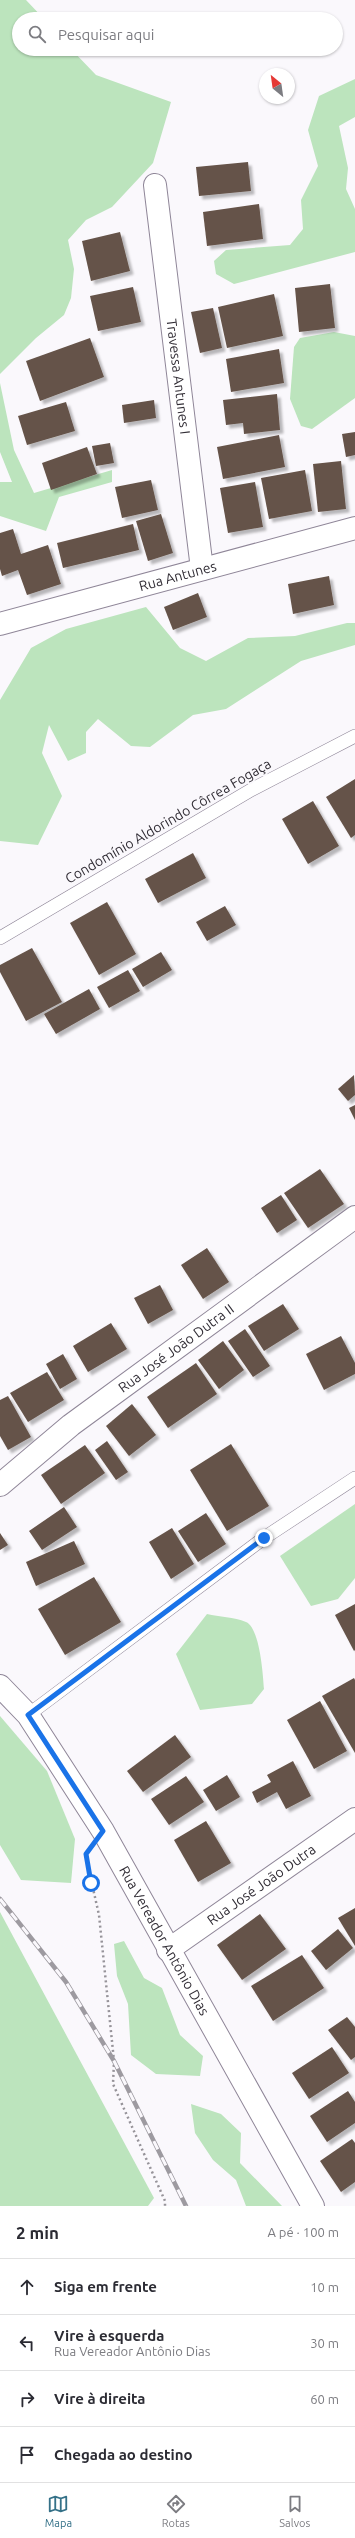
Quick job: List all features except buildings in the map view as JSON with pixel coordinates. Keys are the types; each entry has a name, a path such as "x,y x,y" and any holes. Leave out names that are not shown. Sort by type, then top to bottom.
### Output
{"street":[{"name":"Travessa Antunes I","path":"155,185 202,569"},
{"name":"Rua Antunes","path":"0,624 355,528"},
{"name":"Rua José João Dutra II","path":"0,1485 71,1425 355,1217"},
{"name":"Rua Vereador Antônio Dias","path":"0,1686 28,1715 103,1831 168,1950 313,2206"},
{"name":"Rua José João Dutra","path":"168,1950 355,1819"}],"lane":[{"name":"Condomínio Aldorindo Côrrea Fogaça","path":"0,938 251,790 355,736"},
{"path":"28,1715 264,1538 355,1478"}],"path":[{"path":"103,1831 86,1854 99,1915 114,2061 113,2084 165,2201 165,2206"}],"green space":[{"path":"0,0 26,0 37,12 12,12 12,56 78,56 96,75 171,102 153,163 112,207 86,220 68,240 74,269 71,298 64,315 36,338 0,374"},
{"path":"355,79 355,117 339,126 348,168 346,189 355,209 355,252 234,284 216,274 214,261 226,250 290,245 303,229 301,200 318,166 308,130 319,96"},
{"path":"334,332 355,336 355,398 312,429 301,426 290,399 294,347 300,338"},
{"path":"0,383 14,450 34,493 112,470 112,482 59,497 46,531 0,516 0,482 12,482 0,452"},
{"path":"146,607 180,648 206,661 248,638 295,636 347,623 355,623 355,645 301,661 226,709 193,715 150,747 131,746 98,719 86,732 86,753 68,761 49,725 42,753 62,796 38,845 0,841 0,700 31,648 66,629"},
{"path":"355,1504 355,1578 338,1599 311,1606 280,1556"},
{"path":"207,1614 246,1622 251,1626 255,1633 260,1652 264,1689 252,1704 200,1710 176,1654"},
{"path":"0,1716 47,1771 75,1839 71,1883 21,1880 0,1845"},
{"path":"0,1912 154,2198 148,2206 0,2206"},
{"path":"124,1941 144,1978 162,1988 180,2035 203,2056 200,2076 156,2074 131,2055 128,2004 117,1976 114,1944"},
{"path":"191,2104 221,2114 241,2133 240,2163 282,2206 246,2206 236,2180 213,2160 195,2133"}],"railway":[{"path":"0,1899 66,1982 114,2061 186,2206"}],"route":[{"path":"91,1883 86,1854 103,1831 28,1715 264,1538"}]}
